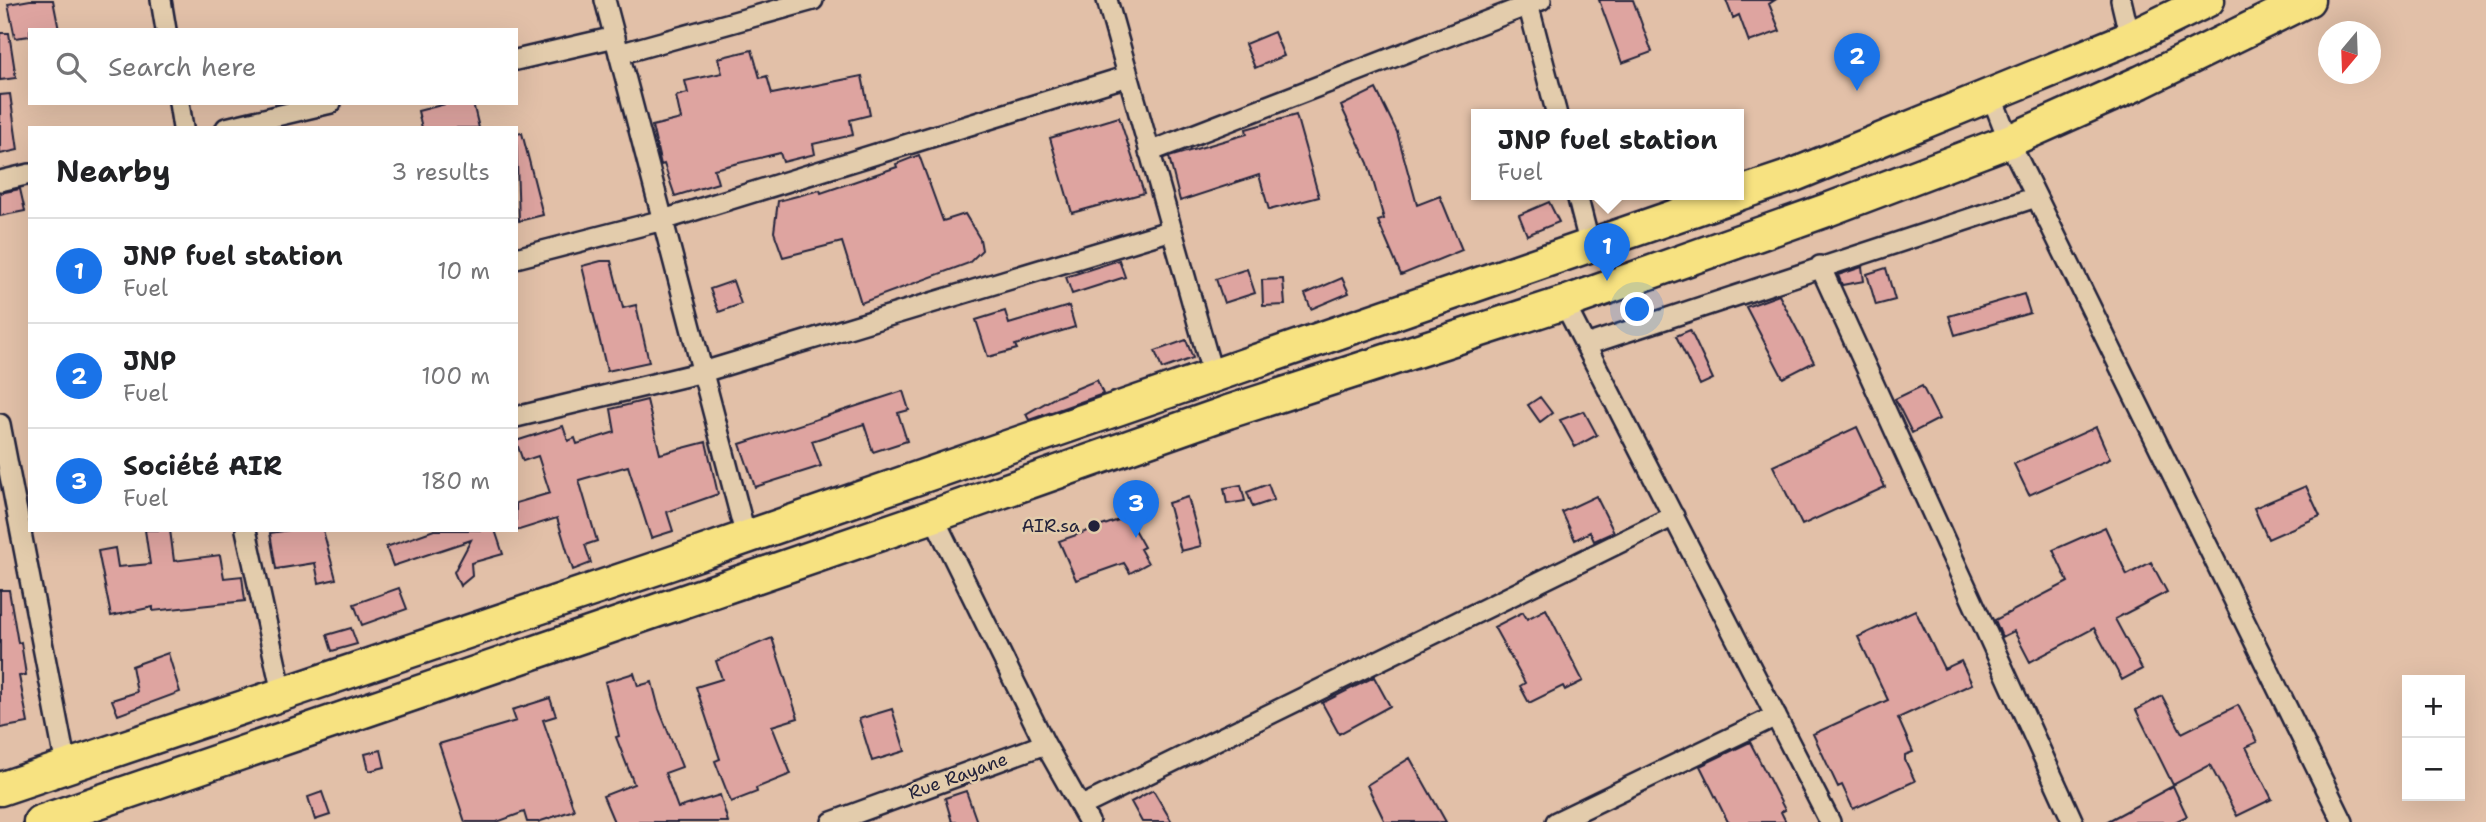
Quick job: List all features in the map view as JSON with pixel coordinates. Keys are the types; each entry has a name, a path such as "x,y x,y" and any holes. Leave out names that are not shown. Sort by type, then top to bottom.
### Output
{"main road":[{"path":"1744,192 2130,38 2208,0"},
{"path":"47,821 1228,412 1564,303 1827,210 2009,141 2141,82 2308,0"},
{"path":"0,789 746,537 1723,200"}],"street":[{"path":"161,0 166,28"},
{"path":"605,0 746,537"},
{"path":"518,60 617,46 813,0"},
{"path":"1107,0 1213,376"},
{"path":"2121,0 2130,38"},
{"path":"1149,152 1532,1 1556,109"},
{"path":"518,257 663,220 1128,76"},
{"path":"1991,95 2036,197 2343,822"},
{"path":"179,105 183,126"},
{"path":"234,126 323,105"},
{"path":"0,181 28,174"},
{"path":"1586,345 2036,197"},
{"path":"1578,200 1590,246"},
{"path":"518,417 703,372 1172,230"},
{"path":"1820,266 2073,822"},
{"path":"1564,303 1830,822"},
{"path":"0,424 66,766"},
{"path":"933,516 1045,744 1086,814 1674,516"},
{"path":"246,532 282,693"},
{"path":"1556,822 1776,716"},
{"name":"Rue Rayane","path":"832,822 1045,744"}],"building":[{"path":"53,0 59,28 28,28 28,36 15,38 8,4"},
{"path":"1599,0 1633,0 1652,52 1622,63"},
{"path":"1726,0 1775,0 1769,4 1780,31 1749,42 1739,15 1733,18"},
{"path":"1274,32 1284,56 1255,68 1245,44"},
{"path":"0,33 9,33 16,78 0,80"},
{"path":"752,50 760,78 767,76 772,94 862,76 870,115 850,120 853,135 813,144 815,154 783,162 780,153 714,169 718,183 675,196 664,164 661,165 652,126 681,119 676,96 688,93 685,81 722,73 718,58"},
{"path":"1376,89 1397,132 1417,205 1440,196 1462,250 1401,275 1378,221 1384,219 1368,163 1341,106"},
{"path":"10,94 18,150 0,154 0,95"},
{"path":"441,105 473,105 479,126 422,126 418,111"},
{"path":"1296,115 1319,197 1269,210 1259,175 1180,201 1169,157 1247,134 1246,129"},
{"path":"1119,117 1144,193 1072,213 1050,138"},
{"path":"522,133 543,215 519,221 518,192 518,134"},
{"path":"919,155 943,221 965,214 980,239 982,250 969,263 861,303 842,242 783,257 774,232 778,201 820,190 821,193 897,167 896,164"},
{"path":"20,189 25,211 0,216 0,193"},
{"path":"1549,202 1559,222 1527,235 1519,215"},
{"path":"1119,260 1125,277 1072,294 1066,277"},
{"path":"611,261 623,308 636,305 649,362 607,371 582,266"},
{"path":"1862,267 1864,281 1842,285 1838,275"},
{"path":"1886,268 1895,300 1876,305 1867,274"},
{"path":"1247,269 1255,293 1224,303 1216,279"},
{"path":"1342,278 1349,293 1311,309 1305,294"},
{"path":"1283,279 1285,305 1263,306 1262,280"},
{"path":"733,281 741,304 719,312 710,289"},
{"path":"2024,294 2030,313 1955,335 1949,316"},
{"path":"1779,295 1814,362 1783,378 1746,307"},
{"path":"1069,306 1075,327 1015,345 1017,349 988,357 976,320 1005,311 1009,324"},
{"path":"1690,330 1713,379 1700,385 1676,336"},
{"path":"1186,340 1193,358 1162,369 1155,351"},
{"path":"1097,380 1103,394 1029,420 1026,414 1056,397"},
{"path":"1922,386 1939,419 1912,433 1895,399"},
{"path":"903,391 909,410 898,413 907,441 873,452 864,424 812,441 821,466 755,487 740,444"},
{"path":"1540,397 1552,413 1540,422 1528,405"},
{"path":"647,400 660,454 706,442 718,494 667,512 673,531 651,538 628,466 579,480 597,541 585,545 591,563 573,570 557,518 518,530 518,502 550,493 538,456 523,461 518,440 563,426 568,441 575,438 577,444 615,432 611,409"},
{"path":"1584,411 1597,435 1575,447 1560,420"},
{"path":"1857,427 1885,487 1802,525 1773,466"},
{"path":"2096,427 2110,459 2029,495 2014,464"},
{"path":"1268,484 1274,500 1253,507 1247,492"},
{"path":"1241,485 1245,501 1227,504 1224,488"},
{"path":"2306,486 2320,516 2268,539 2254,508"},
{"path":"1596,496 1614,532 1594,541 1590,532 1575,540 1562,512"},
{"path":"1188,497 1201,546 1181,551 1168,503"},
{"path":"1127,517 1144,547 1140,549 1148,563 1130,573 1124,563 1076,580 1059,541"},
{"path":"2105,527 2127,575 2151,562 2167,592 2115,619 2142,669 2122,680 2094,628 2030,662 2014,631 2002,637 1995,620 2068,582 2053,550"},
{"path":"145,532 170,532 174,561 220,555 224,578 242,576 245,601 153,611 153,607 111,616 98,551 115,548 118,567 150,564"},
{"path":"324,532 336,579 319,583 315,563 276,569 270,533"},
{"path":"428,532 496,532 503,554 471,563 472,576 460,586 454,572 471,540 393,566 386,547"},
{"path":"399,588 407,609 362,625 354,604"},
{"path":"0,590 9,590 18,643 21,642 26,675 19,676 28,723 0,728"},
{"path":"1546,609 1583,681 1565,690 1563,686 1529,703 1520,686 1525,683 1494,627 1523,612 1527,619"},
{"path":"1915,610 1944,669 1961,661 1972,684 1898,718 1913,752 1905,755 1905,760 1915,781 1853,809 1842,785 1838,787 1813,734 1888,700 1858,637"},
{"path":"351,628 357,644 332,651 327,635"},
{"path":"772,638 798,718 772,726 791,774 756,788 757,792 731,802 715,761 720,759 696,687 722,679 716,661"},
{"path":"168,653 180,692 118,715 112,700 137,692 132,666"},
{"path":"634,673 638,686 652,682 659,709 682,767 665,773 678,808 720,795 728,822 614,822 603,796 634,784 616,737 619,736 605,682"},
{"path":"1374,677 1390,706 1339,734 1322,703"},
{"path":"2162,696 2182,733 2238,705 2257,742 2246,747 2272,799 2237,816 2210,765 2173,785 2136,710"},
{"path":"550,698 556,716 543,720 574,810 538,822 527,822 524,812 497,822 465,822 439,744 516,721 512,710"},
{"path":"892,709 905,751 872,761 859,719"},
{"path":"1750,742 1785,810 1781,812 1786,822 1728,822 1700,766"},
{"path":"381,750 385,767 369,771 365,754"},
{"path":"1410,758 1446,822 1385,822 1367,785"},
{"path":"2173,786 2187,816 2175,822 2106,822"},
{"path":"1153,790 1172,822 1142,822 1131,802"},
{"path":"966,791 977,822 952,822 945,798"},
{"path":"322,792 330,815 315,820 308,797"}],"place":[{"name":"JNP","path":"1857,91"},
{"name":"JNP fuel station","path":"1607,281"},
{"name":"AIR.sa","path":"1094,526"},
{"name":"Société AIR","path":"1136,538"}]}
